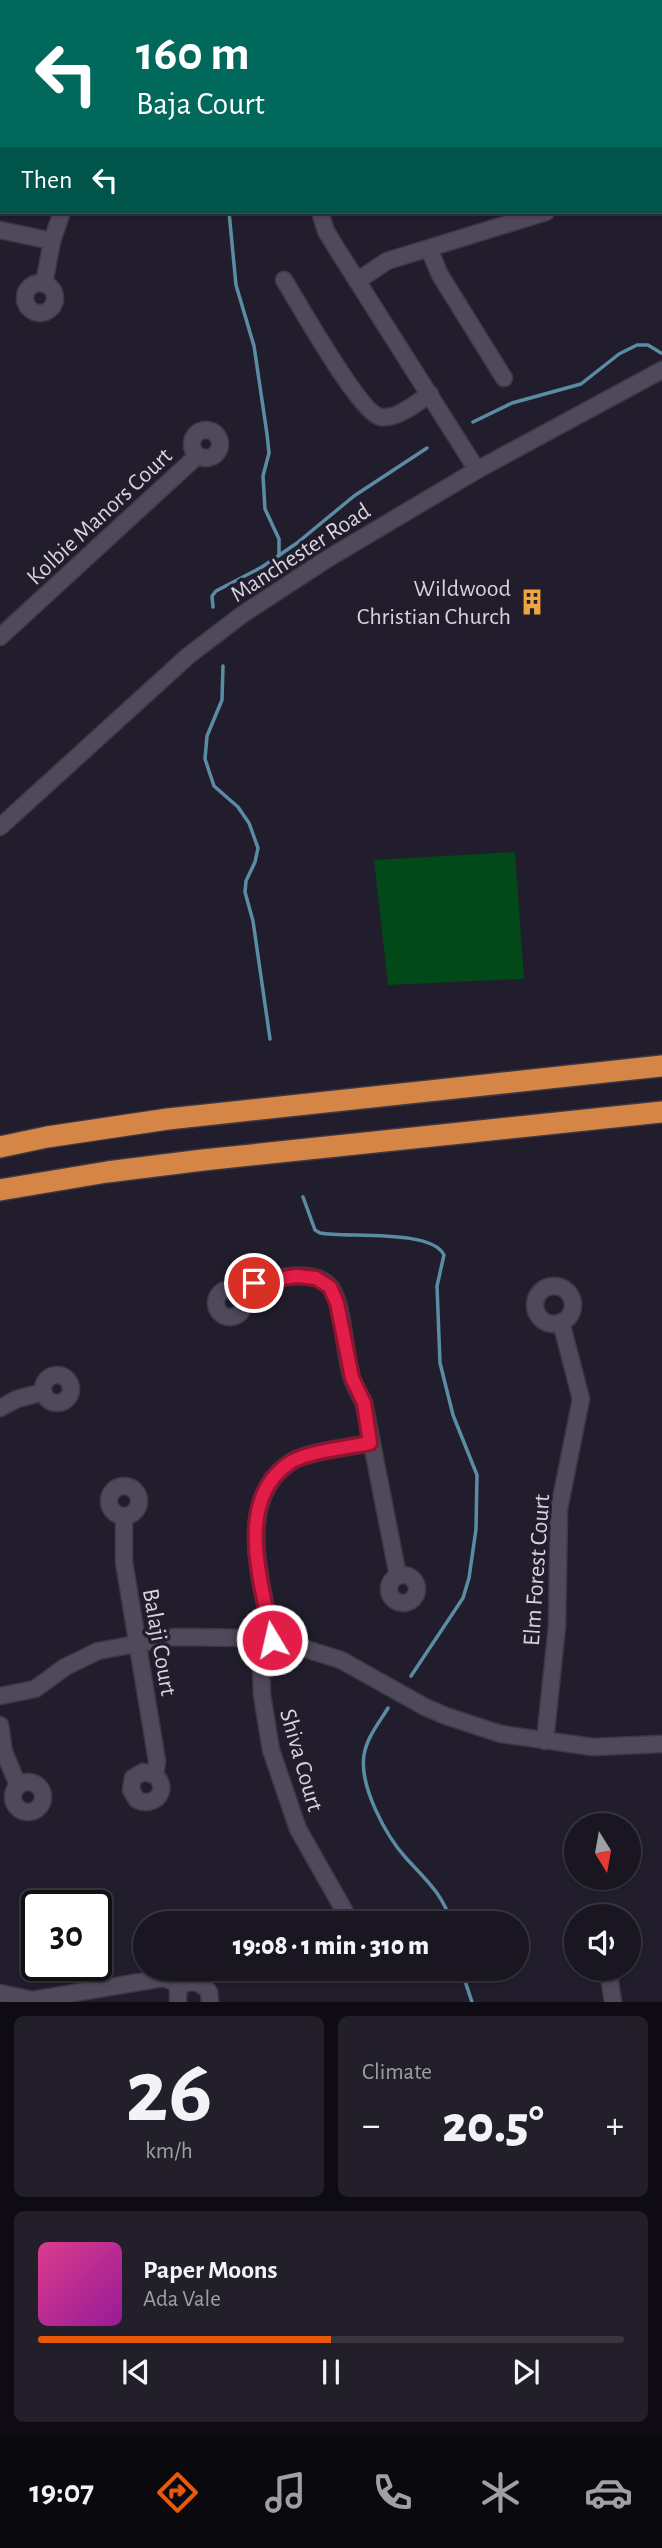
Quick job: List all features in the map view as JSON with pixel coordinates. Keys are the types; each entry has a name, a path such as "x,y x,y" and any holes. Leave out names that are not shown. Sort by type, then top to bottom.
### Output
{"highway":[{"path":"0,1147 47,1137 168,1119 662,1066"},
{"path":"0,1190 107,1172 203,1160 657,1115"}],"street":[{"path":"44,284 52,241 61,214"},
{"path":"321,214 326,231 477,470"},
{"path":"357,281 387,261 540,214"},
{"path":"0,230 52,241"},
{"path":"429,249 440,275 505,377"},
{"path":"284,279 350,387 372,414 380,417 400,412 430,394"},
{"name":"Manchester Road","path":"0,827 188,656 243,614 327,559 477,470 662,370"},
{"name":"Kolbie Manors Court","path":"0,637 197,456"},
{"path":"237,1291 265,1280 296,1276 316,1278 330,1287 337,1303 352,1378 364,1403 398,1576"},
{"name":"Elm Forest Court","path":"545,1741 557,1626 559,1509 581,1399 561,1322"},
{"path":"0,1408 17,1399 43,1392"},
{"name":"Shiva Court","path":"344,1911 298,1829 271,1750 262,1695 266,1639 256,1541 257,1510 270,1483 288,1463 370,1443"},
{"name":"Balaji Court","path":"124,1517 124,1562 158,1761 155,1774"},
{"path":"0,1696 35,1689 65,1667 98,1651 190,1636 266,1639 341,1660 446,1716 501,1734 593,1747 662,1744"},
{"path":"0,1725 4,1752 19,1785"},
{"path":"2,1997 32,2000 153,1978 164,1978 182,1985"},
{"path":"610,1981 613,2002"},
{"path":"178,2002 177,1990 187,1982 200,1984 209,1992 210,2002"}],"green space":[{"path":"515,852 524,979 388,985 374,860"}],"waterway":[{"path":"229,214 236,285 254,346 267,434 269,453 263,476 265,509 279,539 279,556"},
{"path":"473,422 512,403 581,384 619,354 637,345 648,345 661,353"},
{"path":"213,607 212,596 216,591 262,567 297,543 354,496 427,448"},
{"path":"223,666 222,700 207,736 205,759 214,786 238,807 249,823 258,848 246,881 245,892 253,921 270,1039"},
{"path":"303,1197 315,1230 320,1233 407,1238 423,1241 436,1247 444,1255 437,1286 440,1363 453,1415 477,1475 476,1529 469,1578 463,1598 411,1676"},
{"path":"388,1708 371,1736 364,1755 370,1795 390,1837 427,1880 447,1911"},
{"path":"465,1981 472,2002"}],"place":[{"name":"Wildwood Christian Church","path":"532,602"}],"route":[{"path":"254,1283 296,1276 316,1278 330,1287 337,1303 352,1378 364,1403 370,1443 288,1463 263,1495 257,1510 256,1541 272,1640"}]}
